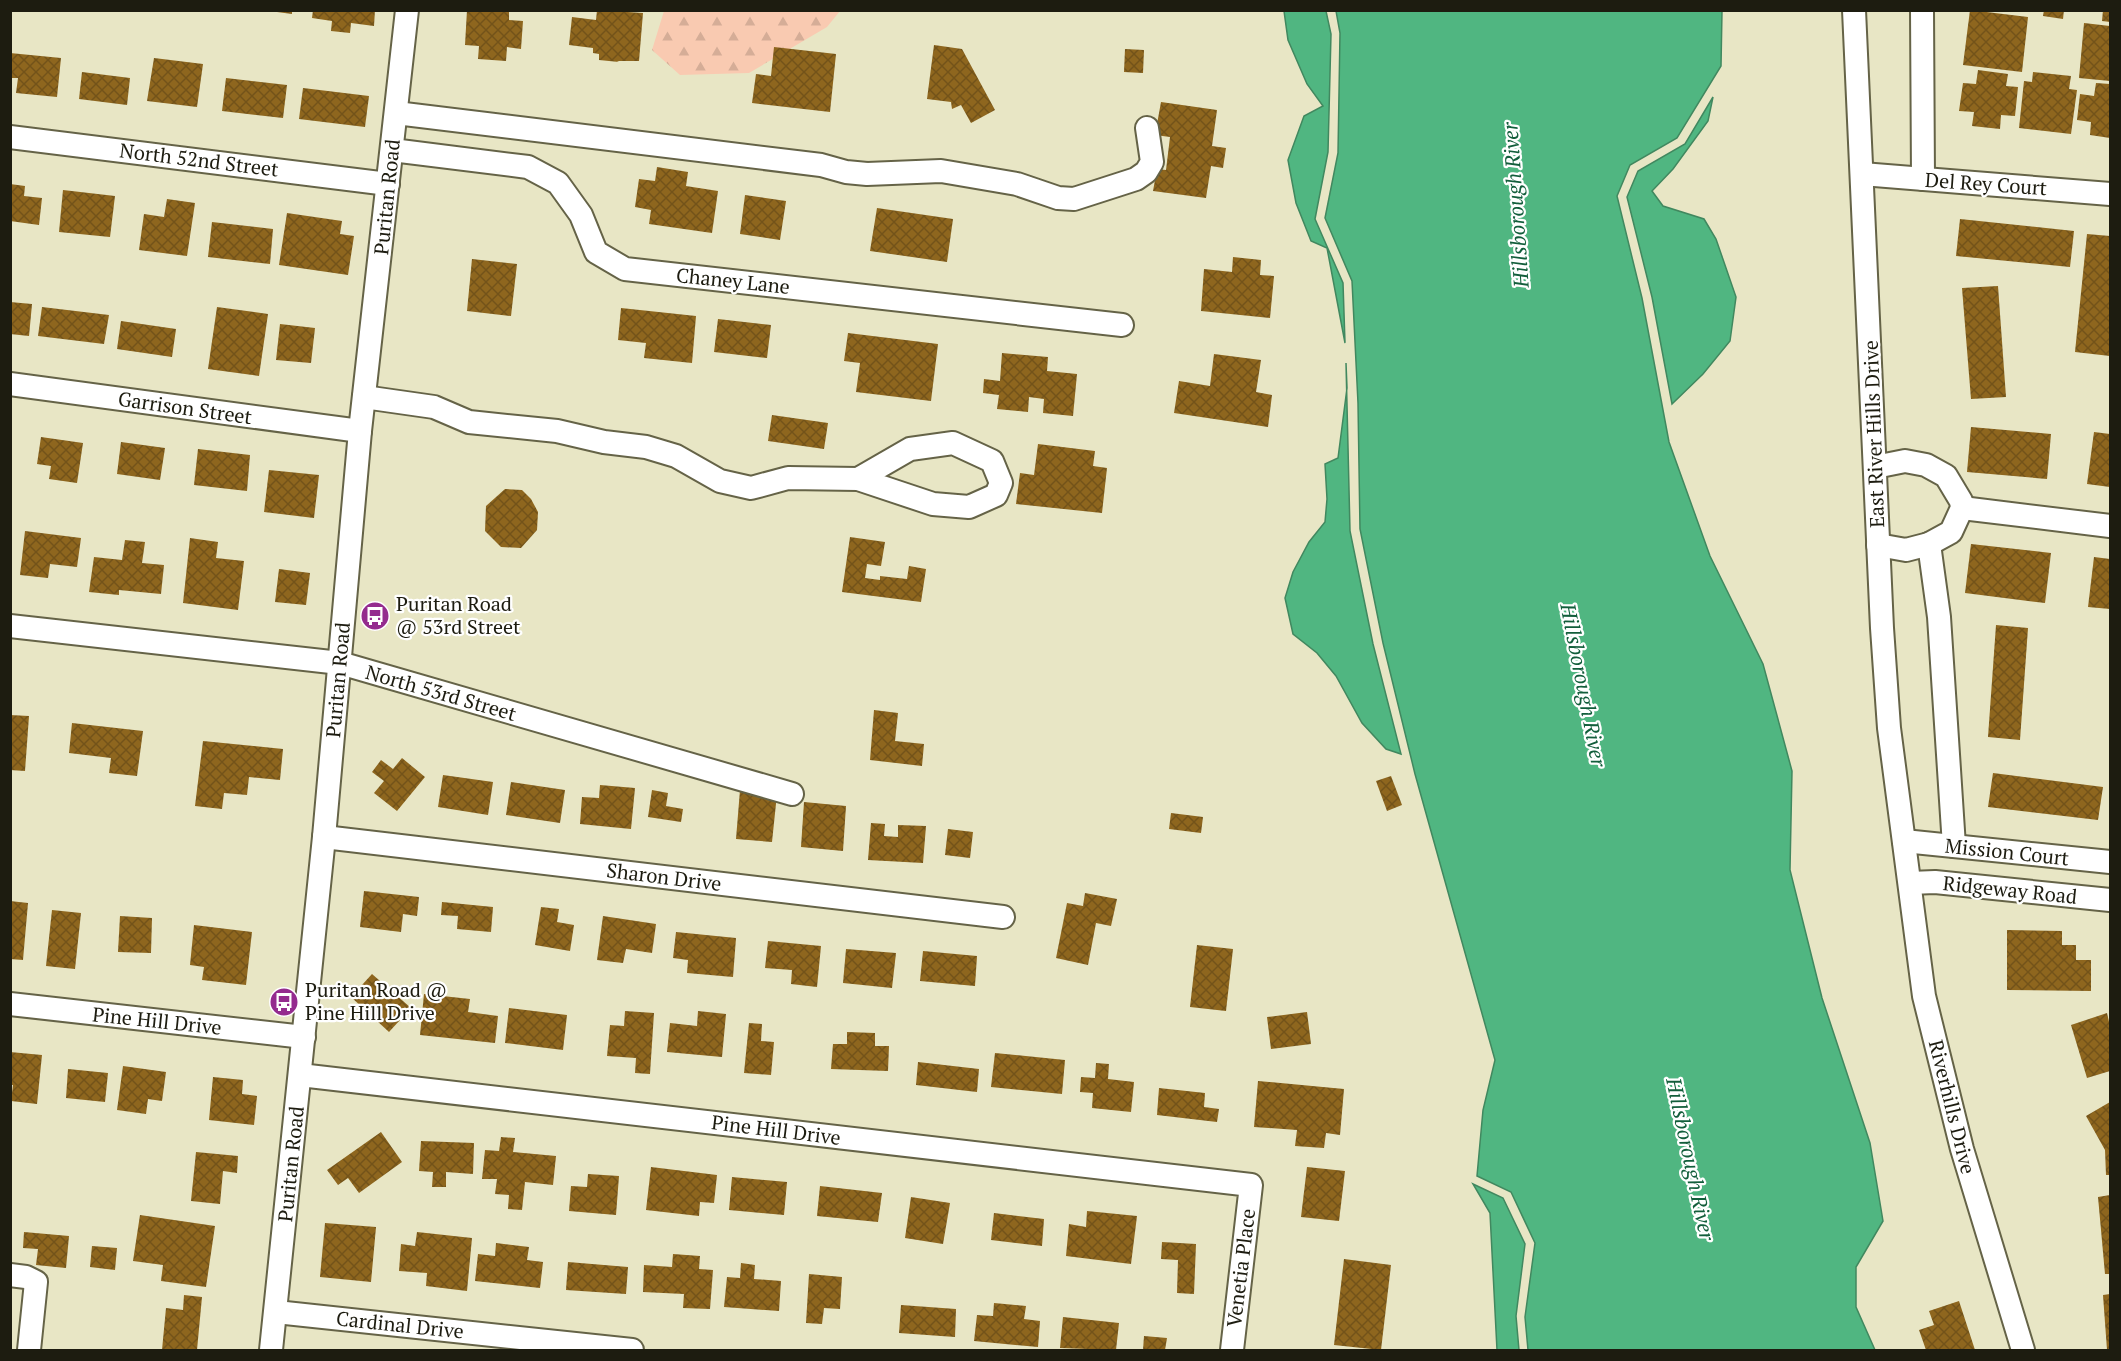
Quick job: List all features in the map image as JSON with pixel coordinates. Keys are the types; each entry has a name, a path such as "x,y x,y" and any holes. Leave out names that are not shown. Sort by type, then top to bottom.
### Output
{"street":[{"name":"Puritan Road","path":"271,1350 324,837 360,431 407,10"},
{"name":"East River Hills Drive","path":"1854,10 1882,628 1889,728 1905,849"},
{"path":"1922,10 1923,179"},
{"path":"396,113 820,165 846,172 867,174 941,171 1017,184 1058,198 1074,199 1136,179 1146,172 1152,162 1147,128"},
{"name":"North 52nd Street","path":"10,137 388,184"},
{"name":"Chaney Lane","path":"392,150 528,167 558,183 580,215 596,252 626,269 1122,325"},
{"name":"Del Rey Court","path":"1862,174 2110,194"},
{"name":"Garrison Street","path":"10,384 360,431"},
{"path":"364,397 434,407 468,422 557,431 604,442 646,447 676,456 720,481 751,488 788,478 858,479 933,504 969,507 996,495 1001,483 992,461 953,443 909,449 858,479"},
{"path":"1875,467 1905,461 1926,465 1946,476 1961,501 1962,508 1951,532 1929,544 1906,550 1878,545"},
{"path":"1962,508 2110,526"},
{"path":"1929,544 1939,617 1954,846"},
{"name":"North 53rd Street","path":"10,626 340,663 792,794"},
{"name":"Sharon Drive","path":"324,837 1003,917"},
{"name":"Mission Court","path":"1905,849 1954,846 2110,862"},
{"name":"Riverhills Drive","path":"1905,849 1924,996 1962,1149 2023,1350"},
{"name":"Ridgeway Road","path":"1910,884 1935,882 2110,900"},
{"name":"Pine Hill Drive","path":"10,1004 304,1037"},
{"name":"Pine Hill Drive","path":"300,1075 1251,1185"},
{"name":"Venetia Place","path":"1232,1350 1251,1185"},
{"path":"10,1275 26,1277 36,1282 29,1350"},
{"name":"Cardinal Drive","path":"276,1312 632,1350"}],"green space":[{"path":"664,11 840,11 827,27 749,73 680,75 652,50"}],"water":[{"path":"1284,11 1326,11 1331,34 1328,152 1315,219 1343,283 1345,343 1327,248 1311,241 1296,203 1288,160 1304,116 1323,106 1307,84 1288,40"},
{"name":"Hillsborough River","path":"1336,11 1722,11 1721,66 1677,138 1630,165 1617,196 1642,298 1669,442 1710,556 1763,664 1792,771 1790,870 1822,998 1870,1143 1883,1221 1856,1267 1856,1307 1875,1350 1528,1350 1525,1317 1535,1243 1511,1192 1477,1176 1483,1110 1495,1060 1415,774 1383,643 1360,529 1358,403 1352,281 1325,218 1338,153 1340,33"},
{"path":"1713,97 1708,121 1673,169 1652,191 1663,206 1704,219 1716,239 1736,297 1730,341 1703,374 1672,404 1652,297 1627,197 1638,171 1685,144"},
{"path":"1347,391 1350,531 1373,644 1401,754 1386,749 1362,723 1336,676 1317,653 1293,634 1285,598 1293,572 1309,542 1325,522 1327,499 1325,464 1338,458"},
{"path":"1473,1184 1503,1198 1525,1244 1516,1316 1519,1350 1497,1350 1490,1213"}],"building":[{"path":"277,10 292,10 292,14 277,12"},
{"path":"313,10 375,10 374,26 351,23 350,33 331,31 332,21 312,18"},
{"path":"467,10 509,10 509,20 523,21 521,49 507,47 506,61 478,59 479,46 465,45"},
{"path":"597,10 643,13 639,61 599,60 599,54 593,53 593,48 569,45 572,17 596,20"},
{"path":"1970,10 2028,17 2022,72 1963,65"},
{"path":"2044,10 2064,10 2063,19 2043,16"},
{"path":"2103,10 2110,10 2110,22 2102,21"},
{"path":"2084,23 2110,26 2110,81 2079,78"},
{"path":"934,45 962,49 995,110 971,123 961,105 952,109 951,102 927,99"},
{"path":"774,47 836,54 830,112 752,103 756,74 771,76"},
{"path":"1125,49 1144,50 1143,73 1124,72"},
{"path":"10,53 61,58 57,97 16,93 18,78 10,78"},
{"path":"154,58 203,64 197,107 147,101"},
{"path":"1978,70 2008,74 2006,86 2018,87 2015,116 2001,115 2000,129 1972,126 1974,112 1959,111 1963,83 1976,84"},
{"path":"82,72 130,78 127,105 79,99"},
{"path":"2033,72 2071,76 2069,89 2077,90 2071,134 2019,128 2024,81 2032,82"},
{"path":"226,78 287,85 283,118 222,111"},
{"path":"2096,83 2110,84 2110,138 2090,135 2091,122 2077,120 2080,94 2094,96"},
{"path":"303,88 369,96 365,127 299,119"},
{"path":"1161,102 1217,110 1212,146 1226,148 1223,168 1211,166 1206,198 1153,191 1157,169 1166,170 1170,137 1155,135"},
{"path":"657,167 688,172 686,186 718,191 712,233 649,224 651,210 635,207 639,179 655,181"},
{"path":"10,184 25,186 24,196 42,198 39,225 10,221"},
{"path":"63,190 115,196 110,237 59,232"},
{"path":"745,195 786,201 780,240 740,234"},
{"path":"167,199 195,203 187,256 139,250 144,214 164,217"},
{"path":"877,208 953,219 947,262 870,251"},
{"path":"287,213 342,221 340,234 354,236 348,275 279,265"},
{"path":"1960,219 2074,231 2070,267 1956,256"},
{"path":"212,222 273,229 270,264 208,257"},
{"path":"2087,234 2110,236 2110,356 2075,352"},
{"path":"1233,257 1261,260 1260,275 1274,276 1270,318 1201,311 1204,269 1232,272"},
{"path":"472,259 517,264 511,316 467,311"},
{"path":"1998,286 2006,397 1971,399 1962,288"},
{"path":"10,302 32,304 29,336 10,334"},
{"path":"42,307 109,315 104,344 38,336"},
{"path":"217,307 268,314 259,376 208,369"},
{"path":"621,308 696,316 692,363 644,358 646,343 618,340"},
{"path":"718,319 771,325 767,358 714,352"},
{"path":"121,321 176,329 172,357 117,349"},
{"path":"280,324 315,328 311,363 276,360"},
{"path":"848,333 938,344 931,401 856,392 860,363 844,361"},
{"path":"1002,353 1048,357 1047,371 1077,374 1073,416 1043,413 1044,399 1029,397 1028,412 997,409 999,395 983,393 984,379 1000,381"},
{"path":"1214,354 1261,360 1256,392 1272,395 1268,427 1174,413 1179,381 1210,386"},
{"path":"772,415 828,423 824,449 768,441"},
{"path":"1971,427 2051,434 2047,479 1967,472"},
{"path":"2094,432 2110,434 2110,487 2087,484"},
{"path":"41,437 83,443 77,483 49,479 51,466 37,464"},
{"path":"121,442 165,448 160,480 117,474"},
{"path":"1038,444 1095,451 1093,466 1107,468 1102,513 1016,504 1020,473 1034,475"},
{"path":"198,449 250,455 247,491 194,485"},
{"path":"269,470 319,475 314,518 264,512"},
{"path":"505,489 522,490 531,499 538,512 537,530 521,548 501,547 485,531 486,506"},
{"path":"25,531 81,538 77,567 50,564 48,578 20,575"},
{"path":"850,537 885,542 881,566 867,564 865,578 880,580 880,576 907,579 909,566 926,569 921,602 842,592"},
{"path":"190,538 218,542 216,558 244,561 238,610 183,603"},
{"path":"125,540 145,542 142,563 164,565 161,594 119,590 119,595 89,592 94,557 122,560"},
{"path":"1971,544 2051,553 2045,603 1965,593"},
{"path":"2094,557 2110,559 2110,609 2088,607"},
{"path":"279,569 310,573 306,605 275,602"},
{"path":"1996,625 2028,628 2020,740 1988,737"},
{"path":"874,710 898,713 895,741 924,744 922,766 870,760"},
{"path":"10,715 29,716 25,771 10,770"},
{"path":"72,723 143,731 137,776 109,773 111,758 69,753"},
{"path":"203,741 283,749 280,780 249,777 247,795 224,793 222,809 195,806"},
{"path":"402,758 425,777 397,811 374,793 384,781 372,772 381,760 393,769"},
{"path":"1993,773 2103,787 2098,820 1988,807"},
{"path":"443,775 493,782 488,815 438,807"},
{"path":"1391,776 1402,805 1387,811 1376,781"},
{"path":"511,782 565,790 560,823 506,815"},
{"path":"600,785 635,788 631,829 580,824 582,797 599,798"},
{"path":"652,790 668,793 666,806 683,809 681,822 648,817"},
{"path":"740,790 777,794 772,842 736,839"},
{"path":"804,802 846,806 843,851 801,847"},
{"path":"1171,813 1203,817 1201,833 1169,829"},
{"path":"871,823 885,824 884,836 898,837 898,825 926,826 923,863 868,860"},
{"path":"948,829 973,832 970,858 945,855"},
{"path":"364,891 419,897 417,916 403,914 401,932 360,927"},
{"path":"1085,893 1117,899 1111,926 1096,923 1088,965 1056,958 1067,903 1083,906"},
{"path":"10,901 28,903 23,960 10,959"},
{"path":"442,902 493,907 491,932 457,929 458,916 441,915"},
{"path":"541,907 559,909 557,922 574,925 570,951 535,945"},
{"path":"52,910 81,913 75,969 46,966"},
{"path":"120,916 152,918 151,953 118,952"},
{"path":"603,916 656,924 652,953 626,949 623,963 597,960"},
{"path":"194,925 252,932 246,985 202,980 204,967 190,965"},
{"path":"2007,930 2062,931 2062,945 2076,945 2076,960 2091,960 2091,991 2007,990"},
{"path":"676,932 736,938 733,977 687,973 688,960 673,958"},
{"path":"768,941 821,946 817,987 791,984 792,970 765,968"},
{"path":"1197,945 1233,949 1226,1011 1190,1007"},
{"path":"846,949 896,953 892,988 843,983"},
{"path":"923,951 977,956 975,986 920,981"},
{"path":"372,974 411,1008 389,1032 351,997"},
{"path":"424,994 470,999 468,1012 498,1016 495,1043 420,1035"},
{"path":"509,1008 567,1015 563,1050 505,1043"},
{"path":"625,1011 654,1013 650,1074 635,1073 636,1058 607,1056 610,1025 624,1026"},
{"path":"698,1011 726,1014 722,1057 667,1052 670,1023 697,1026"},
{"path":"1307,1012 1311,1044 1271,1049 1267,1017"},
{"path":"2107,1013 2110,1026 2110,1071 2087,1078 2071,1025"},
{"path":"749,1023 762,1024 761,1041 774,1042 771,1075 744,1073"},
{"path":"847,1032 875,1033 875,1046 889,1046 888,1071 831,1069 833,1044 847,1044"},
{"path":"10,1052 42,1055 37,1104 11,1101 13,1085 10,1085"},
{"path":"995,1053 1065,1060 1062,1094 991,1087"},
{"path":"918,1062 979,1069 977,1092 916,1085"},
{"path":"1096,1063 1109,1064 1108,1079 1134,1082 1131,1112 1092,1108 1093,1093 1080,1092 1081,1077 1095,1078"},
{"path":"123,1066 166,1072 162,1101 148,1099 146,1114 117,1110"},
{"path":"68,1069 108,1073 105,1102 66,1098"},
{"path":"213,1077 243,1080 242,1094 257,1096 254,1125 209,1120"},
{"path":"1258,1081 1344,1089 1340,1135 1326,1133 1324,1148 1295,1146 1297,1130 1254,1127"},
{"path":"1159,1088 1205,1093 1204,1107 1219,1109 1217,1122 1157,1115"},
{"path":"2110,1102 2110,1175 2106,1175 2105,1150 2086,1116"},
{"path":"381,1132 402,1162 359,1193 348,1178 338,1185 327,1170"},
{"path":"501,1137 515,1138 513,1152 556,1156 553,1185 525,1182 522,1210 508,1209 509,1195 495,1194 497,1179 482,1179 485,1150 499,1151"},
{"path":"421,1141 474,1143 473,1174 446,1172 446,1187 432,1187 433,1172 419,1171"},
{"path":"196,1152 238,1156 237,1173 223,1171 220,1204 191,1201"},
{"path":"651,1167 717,1175 714,1203 700,1202 699,1216 646,1210"},
{"path":"1307,1167 1345,1171 1339,1221 1301,1217"},
{"path":"588,1174 619,1176 616,1215 569,1211 571,1186 587,1187"},
{"path":"732,1177 787,1182 784,1215 729,1210"},
{"path":"820,1186 882,1193 878,1222 817,1216"},
{"path":"2110,1195 2110,1274 2105,1274 2098,1197"},
{"path":"911,1197 950,1203 943,1244 905,1238"},
{"path":"1087,1211 1137,1216 1131,1264 1066,1256 1069,1224 1086,1227"},
{"path":"994,1213 1044,1219 1042,1246 991,1240"},
{"path":"140,1215 215,1226 206,1287 161,1281 163,1265 133,1261"},
{"path":"325,1223 376,1227 371,1282 320,1277"},
{"path":"24,1232 69,1236 66,1268 36,1265 38,1249 23,1248"},
{"path":"417,1232 472,1238 467,1291 426,1286 427,1273 399,1271 401,1244 415,1246"},
{"path":"1162,1242 1196,1244 1194,1294 1177,1293 1178,1260 1161,1259"},
{"path":"496,1243 529,1247 527,1260 543,1262 540,1288 475,1281 478,1254 495,1256"},
{"path":"92,1246 117,1248 115,1270 90,1267"},
{"path":"673,1254 700,1256 699,1269 713,1270 710,1309 683,1308 684,1294 643,1292 644,1265 672,1267"},
{"path":"1344,1259 1391,1265 1381,1350 1334,1345"},
{"path":"568,1262 628,1267 626,1294 566,1290"},
{"path":"741,1263 755,1265 754,1279 781,1281 779,1311 724,1307 727,1277 740,1278"},
{"path":"809,1274 842,1277 840,1309 824,1308 822,1324 806,1323"},
{"path":"2110,1294 2110,1350 2107,1350 2103,1295"},
{"path":"184,1295 202,1297 197,1350 162,1350 166,1308 183,1310"},
{"path":"1959,1301 1975,1350 1926,1350 1919,1330 1934,1325 1929,1311"},
{"path":"994,1303 1026,1306 1024,1319 1040,1321 1038,1347 974,1341 977,1315 993,1316"},
{"path":"901,1305 956,1309 955,1337 899,1333"},
{"path":"1063,1317 1119,1323 1116,1350 1060,1348"},
{"path":"1144,1336 1167,1338 1165,1350 1143,1350"}],"place":[{"name":"Puritan Road @ 53rd Street","path":"375,616"},
{"name":"Puritan Road @ Pine Hill Drive","path":"284,1002"}]}
